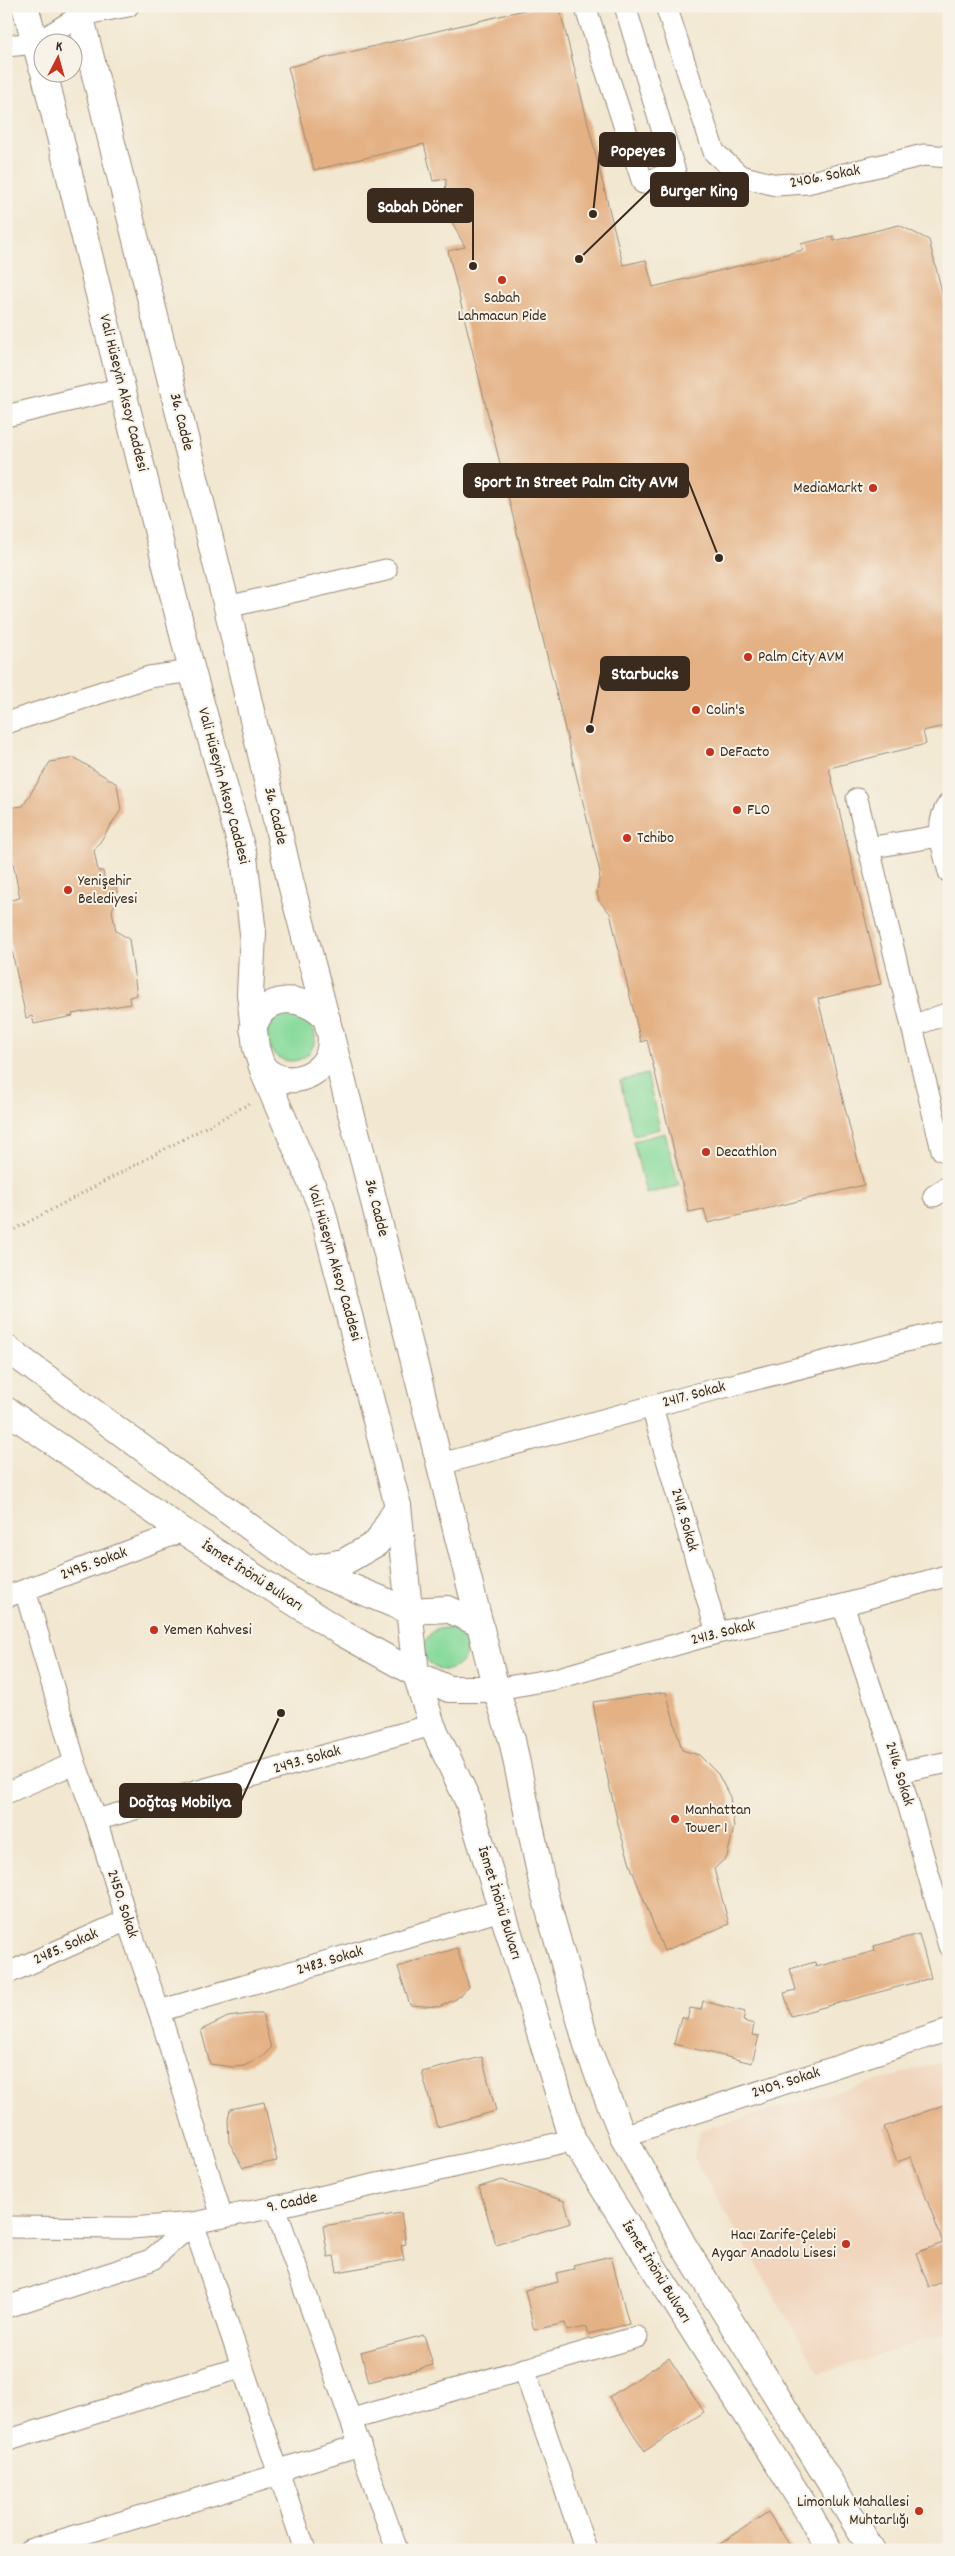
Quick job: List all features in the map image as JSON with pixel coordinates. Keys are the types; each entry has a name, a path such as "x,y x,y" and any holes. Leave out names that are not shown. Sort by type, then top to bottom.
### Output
{"main road":[{"path":"25,6 33,32"},
{"name":"36. Cadde","path":"80,11 227,607 290,880 441,1464 480,1624"},
{"name":"Vali Hüseyin Aksoy Caddesi","path":"46,82 192,671 244,857 253,933 250,994 253,1029 262,1066 321,1206 398,1506 416,1674"},
{"path":"253,1029 262,1013 271,1005 283,1001 296,1000 308,1003 329,1027 328,1056 312,1074 288,1079 275,1076 262,1066"},
{"path":"6,1348 307,1569 410,1611 448,1609 480,1624 496,1689 512,1740 552,1920 589,2052 623,2136 685,2248 872,2550"},
{"name":"İsmet İnönü Bulvarı","path":"6,1410 183,1531 342,1633 416,1674 432,1725 468,1801 500,1910 573,2140 807,2510 829,2550"},
{"path":"307,1569 344,1562 377,1543 398,1506"},
{"path":"416,1674 449,1689 496,1689"}],"street":[{"path":"61,32 80,11 128,6"},
{"path":"585,6 643,183 675,172 625,6"},
{"name":"2406. Sokak","path":"666,6 714,152 740,176 776,185 807,183 924,155 949,157"},
{"path":"6,46 32,53"},
{"path":"6,416 122,388"},
{"path":"227,607 386,570"},
{"path":"6,723 149,677 192,671"},
{"path":"857,799 942,1150"},
{"path":"946,807 939,836 949,872"},
{"path":"868,848 939,836"},
{"path":"912,1026 949,1013"},
{"name":"2417. Sokak","path":"441,1464 949,1330"},
{"name":"2418. Sokak","path":"652,1407 717,1633"},
{"name":"2495. Sokak","path":"15,1594 183,1531"},
{"name":"2413. Sokak","path":"496,1689 555,1679 717,1633 843,1605 949,1575"},
{"name":"2450. Sokak","path":"15,1594 96,1820 127,1920 159,2012 222,2217"},
{"name":"2416. Sokak","path":"843,1605 899,1772 949,1946"},
{"name":"2493. Sokak","path":"96,1820 432,1725"},
{"path":"899,1772 949,1762"},
{"path":"6,1793 76,1764"},
{"name":"2483. Sokak","path":"159,2012 500,1910"},
{"name":"2485. Sokak","path":"6,1974 127,1920"},
{"name":"2409. Sokak","path":"623,2136 949,2030"},
{"name":"9. Cadde","path":"6,2227 132,2228 193,2223 276,2208 573,2140"},
{"path":"276,2208 397,2550"},
{"path":"6,2307 151,2260 193,2223 278,2474 306,2550"},
{"path":"352,2419 637,2337"},
{"path":"6,2441 242,2367"},
{"path":"524,2369 586,2550"},
{"path":"29,2550 278,2474 289,2467 360,2445"}],"path":[{"path":"6,1234 249,1104"}],"shaded area":[{"name":"Hacı Zarife-Çelebi Aygar Anadolu Lisesi","path":"949,2060 949,2332 820,2374 693,2157 701,2130"}],"green space":[{"path":"286,1013 296,1013 308,1020 315,1032 315,1042 308,1054 296,1061 286,1061 278,1057 271,1050 267,1042 267,1032 271,1024 278,1017"},
{"path":"647,1074 660,1129 633,1135 620,1081"},
{"path":"665,1133 679,1186 646,1194 633,1141"},
{"path":"449,1628 457,1631 463,1637 466,1649 463,1661 457,1667 441,1670 433,1667 427,1661 424,1645 427,1637 433,1631"}],"building":[{"name":"Palm City AVM","path":"541,6 559,6 623,265 646,260 653,287 803,250 801,244 833,236 834,241 899,225 929,240 949,320 949,725 923,731 926,744 829,768 881,984 818,999 864,1185 708,1223 704,1209 689,1212 647,1040 641,1042 610,913 599,901 597,893 600,872 448,251 465,247 448,214 445,199 446,179 433,181 424,144 314,170 288,67"},
{"name":"Yenişehir Belediyesi","path":"75,758 117,784 121,810 94,851 98,871 103,871 105,882 116,882 118,898 112,910 116,931 129,939 137,995 129,997 130,1004 72,1014 73,1016 34,1024 32,1016 26,1018 6,922 6,901 20,898 6,828 6,808 23,806 50,762"},
{"name":"Manhattan Tower 1","path":"666,1692 682,1750 699,1755 718,1774 730,1797 734,1827 727,1857 714,1869 729,1924 664,1951 632,1870 619,1828 600,1744 593,1702"},
{"path":"919,1934 931,1978 791,2016 784,1993 796,1990 790,1969 815,1962 816,1967 875,1951 874,1946"},
{"path":"457,1948 469,1987 456,1999 439,2007 410,2005 398,1967"},
{"path":"703,2001 745,2012 743,2021 754,2024 752,2035 759,2036 752,2063 674,2044 681,2017 687,2019 690,2008 701,2010"},
{"path":"262,2014 271,2048 263,2056 244,2066 233,2067 210,2064 201,2030 228,2017"},
{"path":"482,2057 496,2111 437,2127 422,2072"},
{"path":"264,2102 277,2161 243,2168 229,2142 228,2120 230,2109"},
{"path":"949,2103 949,2280 929,2287 916,2253 943,2243 911,2157 897,2162 884,2127"},
{"path":"502,2180 564,2201 571,2223 496,2245 479,2187"},
{"path":"401,2213 406,2244 401,2245 404,2260 337,2272 334,2256 328,2257 323,2226"},
{"path":"611,2256 629,2324 588,2334 587,2327 567,2331 565,2323 534,2330 525,2290 558,2282 556,2273 574,2269 573,2265"},
{"path":"424,2335 433,2365 369,2382 361,2352"},
{"path":"669,2358 704,2412 645,2451 609,2397"},
{"path":"768,2512 793,2550 711,2550"}],"place":[{"name":"Popeyes","path":"593,214"},
{"name":"Burger King","path":"579,259"},
{"name":"Sabah Döner","path":"473,266"},
{"name":"Sabah Lahmacun Pide","path":"502,280"},
{"name":"MediaMarkt","path":"873,488"},
{"name":"Sport In Street Palm City AVM","path":"719,558"},
{"name":"Palm City AVM","path":"748,657"},
{"name":"Colin's","path":"696,710"},
{"name":"Starbucks","path":"590,729"},
{"name":"DeFacto","path":"710,752"},
{"name":"FLO","path":"737,810"},
{"name":"Tchibo","path":"627,838"},
{"name":"Yenişehir Belediyesi","path":"68,890"},
{"name":"Decathlon","path":"706,1152"},
{"name":"Yemen Kahvesi","path":"154,1630"},
{"name":"Doğtaş Mobilya","path":"281,1713"},
{"name":"Manhattan Tower 1","path":"675,1819"},
{"name":"Hacı Zarife-Çelebi Aygar Anadolu Lisesi","path":"846,2244"},
{"name":"Limonluk Mahallesi Muhtarlığı","path":"919,2511"}]}
